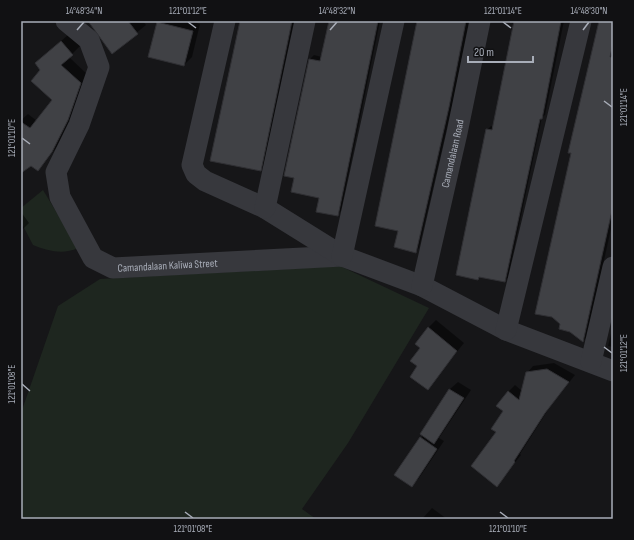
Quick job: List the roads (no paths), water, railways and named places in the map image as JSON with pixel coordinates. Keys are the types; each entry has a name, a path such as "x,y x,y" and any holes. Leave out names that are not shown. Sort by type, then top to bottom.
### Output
{"street":[{"name":"Camandalaan Kaliwa Street","path":"66,21 89,40 99,67 79,125 56,172 60,197 93,258 113,268 342,256"},
{"path":"225,21 192,165 196,174 205,181 265,208 342,256 422,286 506,330 613,371"},
{"path":"265,208 305,21"},
{"path":"342,256 394,21"},
{"name":"Camandalaan Road","path":"422,286 457,133 480,21"},
{"path":"506,330 581,21"},
{"path":"592,362 613,267"}]}
